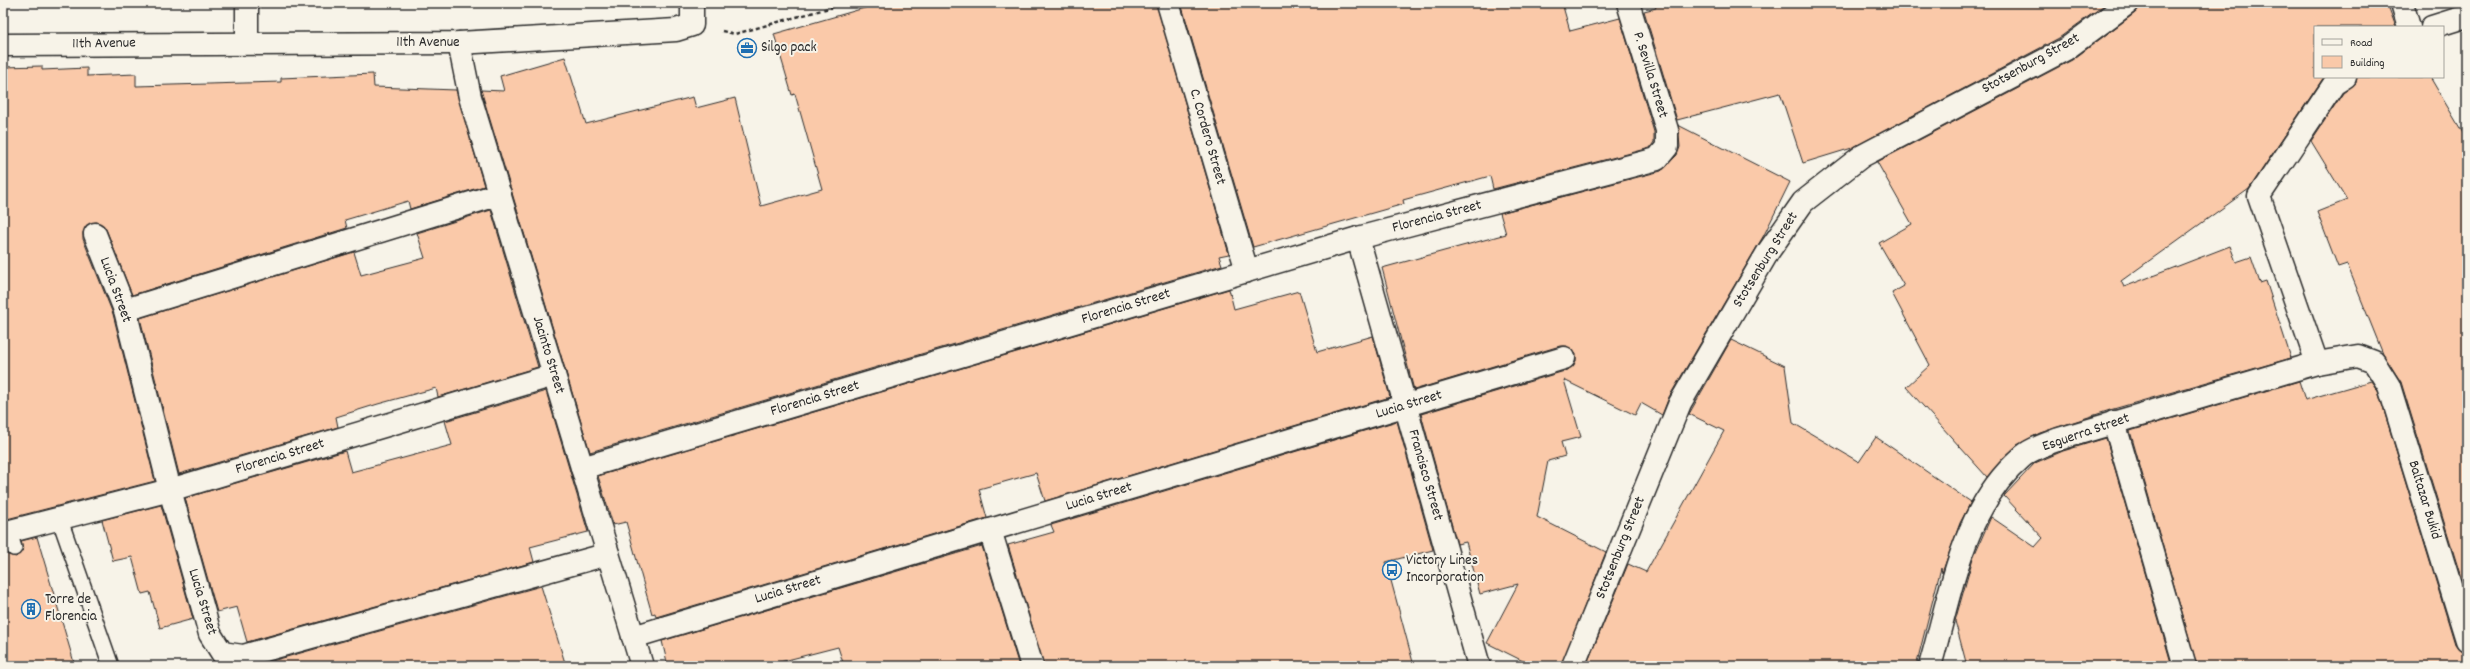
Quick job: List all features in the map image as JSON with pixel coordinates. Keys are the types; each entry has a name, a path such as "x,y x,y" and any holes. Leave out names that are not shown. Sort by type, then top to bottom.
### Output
{"street":[{"path":"247,43 248,3"},
{"path":"692,3 692,25"},
{"name":"C. Cordero Street","path":"1168,3 1247,271"},
{"name":"P. Sevilla Street","path":"1628,3 1667,130 1667,147"},
{"name":"Stotsenburg Street","path":"1573,666 1680,403 1768,252 1803,202 1862,156 2066,49 2128,3"},
{"path":"2402,3 2409,26"},
{"path":"2435,26 2467,16"},
{"name":"11th Avenue","path":"3,45 247,43 459,44 671,30 692,25"},
{"name":"Jacinto Street","path":"459,44 470,98 642,666"},
{"path":"2317,363 2259,196 2334,84 2343,78"},
{"name":"Florencia Street","path":"582,468 1358,238 1657,159 1667,147"},
{"path":"125,310 500,194"},
{"name":"Lucia Street","path":"95,234 125,310 170,490 210,634 222,653 243,656 608,554"},
{"name":"Francisco Street","path":"1358,238 1479,666"},
{"name":"Esguerra Street","path":"1930,666 1969,531 1992,490 2021,457 2058,438 2317,363 2358,356 2374,362"},
{"name":"Lucia Street","path":"633,636 1564,358"},
{"name":"Baltazar Bukid","path":"2374,362 2389,386 2467,640"},
{"name":"Florencia Street","path":"8,538 60,520 170,490 554,375"},
{"path":"2114,422 2185,666"},
{"path":"990,530 1032,666"}],"lane":[{"path":"60,520 111,666"}],"path":[{"path":"692,25 735,34 847,3"}],"building":[{"path":"882,3 1156,3 1229,254 1219,256 1222,265 590,452 481,90 504,91 500,76 565,57 586,124 693,97 696,108 735,98 761,206 822,189 795,94 792,95 774,34"},
{"path":"1181,3 1562,3 1570,31 1620,18 1654,132 1654,142 1650,148 1493,189 1490,176 1403,200 1404,204 1253,247"},
{"path":"1654,3 2107,3 2059,38 1852,148 1803,163 1780,93 1677,120 1644,11 1656,8"},
{"path":"2140,3 2387,3 2396,26 2314,26 2314,78 2323,78 2249,189 2121,281 2124,287 2230,246 2236,262 2251,257 2260,283 2266,281 2291,358 2110,410 2040,433 2017,445 1987,477 1906,387 1930,365 1892,293 1904,286 1879,243 1912,224 1877,162 2072,60 2135,13"},
{"path":"42,66 42,70 87,68 87,76 136,74 136,86 281,82 281,78 373,74 374,87 456,90 484,186 410,209 408,201 345,220 347,228 132,295 106,229 97,222 90,223 83,232 83,239 113,314 155,481 3,520 3,67"},
{"path":"2357,78 2431,78 2467,140 2467,597 2401,382 2383,354 2347,264 2338,267 2317,212 2347,200 2311,141 2343,93 2356,83"},
{"path":"1678,125 1790,182 1764,235 1669,397 1662,415 1641,403 1635,415 1564,380 1581,437 1561,442 1565,456 1548,461 1537,517 1606,552 1561,666 1533,666 1487,643 1518,584 1480,594 1466,542 1457,544 1421,414 1568,370 1576,361 1576,354 1567,346 1560,346 1414,390 1382,268 1506,234 1500,213 1661,171 1677,155 1680,147"},
{"path":"491,210 538,367 438,397 436,388 378,404 336,417 338,427 179,474 140,318 354,252 361,275 425,258 417,233"},
{"path":"1229,289 1234,309 1299,291 1317,352 1373,336 1390,397 1045,501 1036,473 979,489 987,518 656,617 655,613 652,614 626,522 613,525 598,476"},
{"path":"1731,340 1785,366 1793,423 1859,462 1876,437 1971,502 1960,523 1942,573 1941,568 1916,666 1586,666 1628,564 1646,572 1724,431 1689,414"},
{"path":"2299,381 2305,400 2371,381 2378,391 2455,644 2459,649 2467,652 2467,661 2449,666 2197,666 2130,431"},
{"path":"546,391 588,532 530,547 534,562 247,642 237,607 217,612 185,498 345,451 351,472 452,445 445,421"},
{"path":"1397,421 1433,550 1386,562 1414,666 1044,666 1008,545 1054,532 1051,525"},
{"path":"2106,438 2172,666 1967,666 1955,621 1973,558 1991,517 2035,547 2043,538 2004,496 2035,463 2063,451"},
{"path":"161,505 193,619 160,628 150,592 142,594 132,557 113,561 102,520"},
{"name":"Torre de Florencia","path":"37,537 75,666 3,666 3,545 8,555 16,557 23,550 21,541"},
{"path":"982,546 1019,666 844,666 838,647 764,666 668,666 662,641"},
{"path":"541,586 566,666 254,666"}],"place":[{"name":"Silgo pack","path":"747,48"},
{"name":"Victory Lines Incorporation","path":"1392,570"},
{"name":"Torre de Florencia","path":"31,609"}]}
